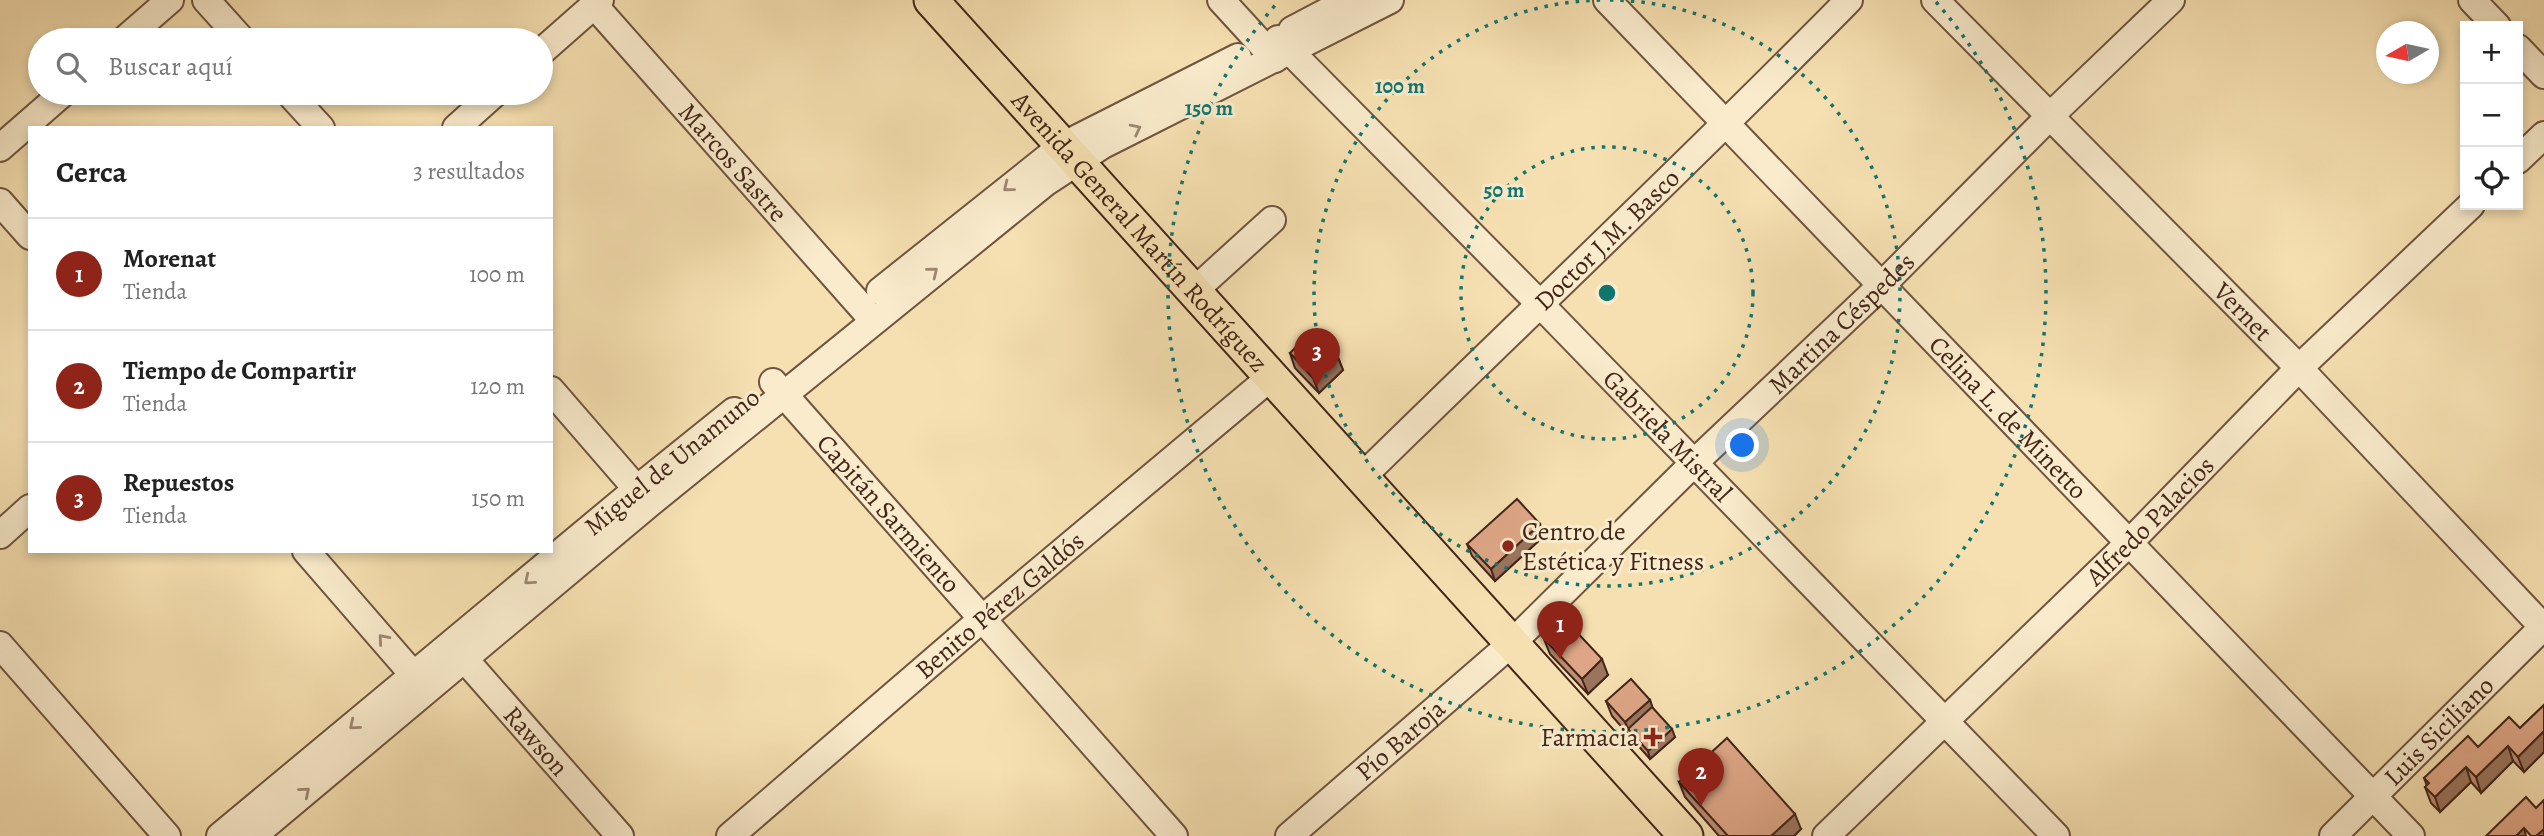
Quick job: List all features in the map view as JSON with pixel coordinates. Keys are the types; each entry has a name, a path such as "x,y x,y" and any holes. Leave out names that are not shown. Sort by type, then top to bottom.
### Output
{"main road":[{"name":"Avenida General Martín Rodríguez","path":"931,0 1686,836"}],"street":[{"path":"138,28 170,0"},
{"path":"206,0 231,28"},
{"name":"Gabriela Mistral","path":"1221,0 1276,48 1539,303 2056,836"},
{"path":"1276,48 1349,0"},
{"path":"1276,48 1390,0"},
{"name":"Celina L. de Minetto","path":"1607,0 2411,836"},
{"name":"Doctor J.M. Basco","path":"1362,477 1727,124 1849,0"},
{"name":"Vernet","path":"1935,0 2299,368 2543,627"},
{"name":"Martina Céspedes","path":"1512,643 1694,463 1882,285 2171,0"},
{"path":"2472,0 2492,21"},
{"path":"553,42 597,3"},
{"name":"Marcos Sastre","path":"597,3 867,314"},
{"name":"Miguel de Unamuno","path":"253,836 421,683 643,496 1070,154 1276,48"},
{"path":"2523,53 2544,75"},
{"path":"0,148 49,105"},
{"path":"300,105 319,126"},
{"path":"458,126 482,105"},
{"path":"2523,155 2544,135"},
{"path":"0,202 28,234"},
{"name":"Alfredo Palacios","path":"1826,836 2130,542 2299,368 2466,210"},
{"path":"1194,291 1272,220"},
{"name":"Benito Pérez Galdós","path":"730,836 982,619 1271,377"},
{"name":"Capitán Sarmiento","path":"777,387 1174,836"},
{"path":"553,392 643,496"},
{"path":"0,534 28,510"},
{"path":"308,553 421,683"},
{"name":"Luis Siciliano","path":"2333,836 2543,627"},
{"name":"Pío Baroja","path":"1289,836 1512,643"},
{"path":"0,645 167,836"},
{"name":"Rawson","path":"458,652 620,836"},
{"name":"Miguel de Unamuno","path":"220,836 421,683"}],"building":[{"path":"1313,330 1337,355 1313,378 1290,353"},
{"name":"Centro de Estética y Fitness","path":"1517,499 1540,524 1491,569 1467,544"},
{"path":"1557,611 1602,659 1582,679 1544,639 1545,622"},
{"path":"1631,679 1650,700 1625,722 1606,701"},
{"path":"2544,705 2544,731 2518,757 2508,746 2476,777 2466,767 2435,797 2425,787 2429,783 2424,778 2468,736 2478,747 2509,717 2520,728"},
{"name":"Farmacia","path":"1652,707 1672,729 1648,751 1628,729"},
{"path":"1727,738 1795,814 1771,836 1728,836 1679,782"},
{"path":"2526,797 2536,808 2544,800 2544,829 2536,836 2531,836 2524,828 2516,836 2486,836"}],"place":[{"name":"Repuestos","path":"1317,386"},
{"name":"Centro de Estética y Fitness","path":"1508,546"},
{"name":"Morenat","path":"1560,659"},
{"name":"Farmacia","path":"1653,737"},
{"name":"Tiempo de Compartir","path":"1701,806"}]}
